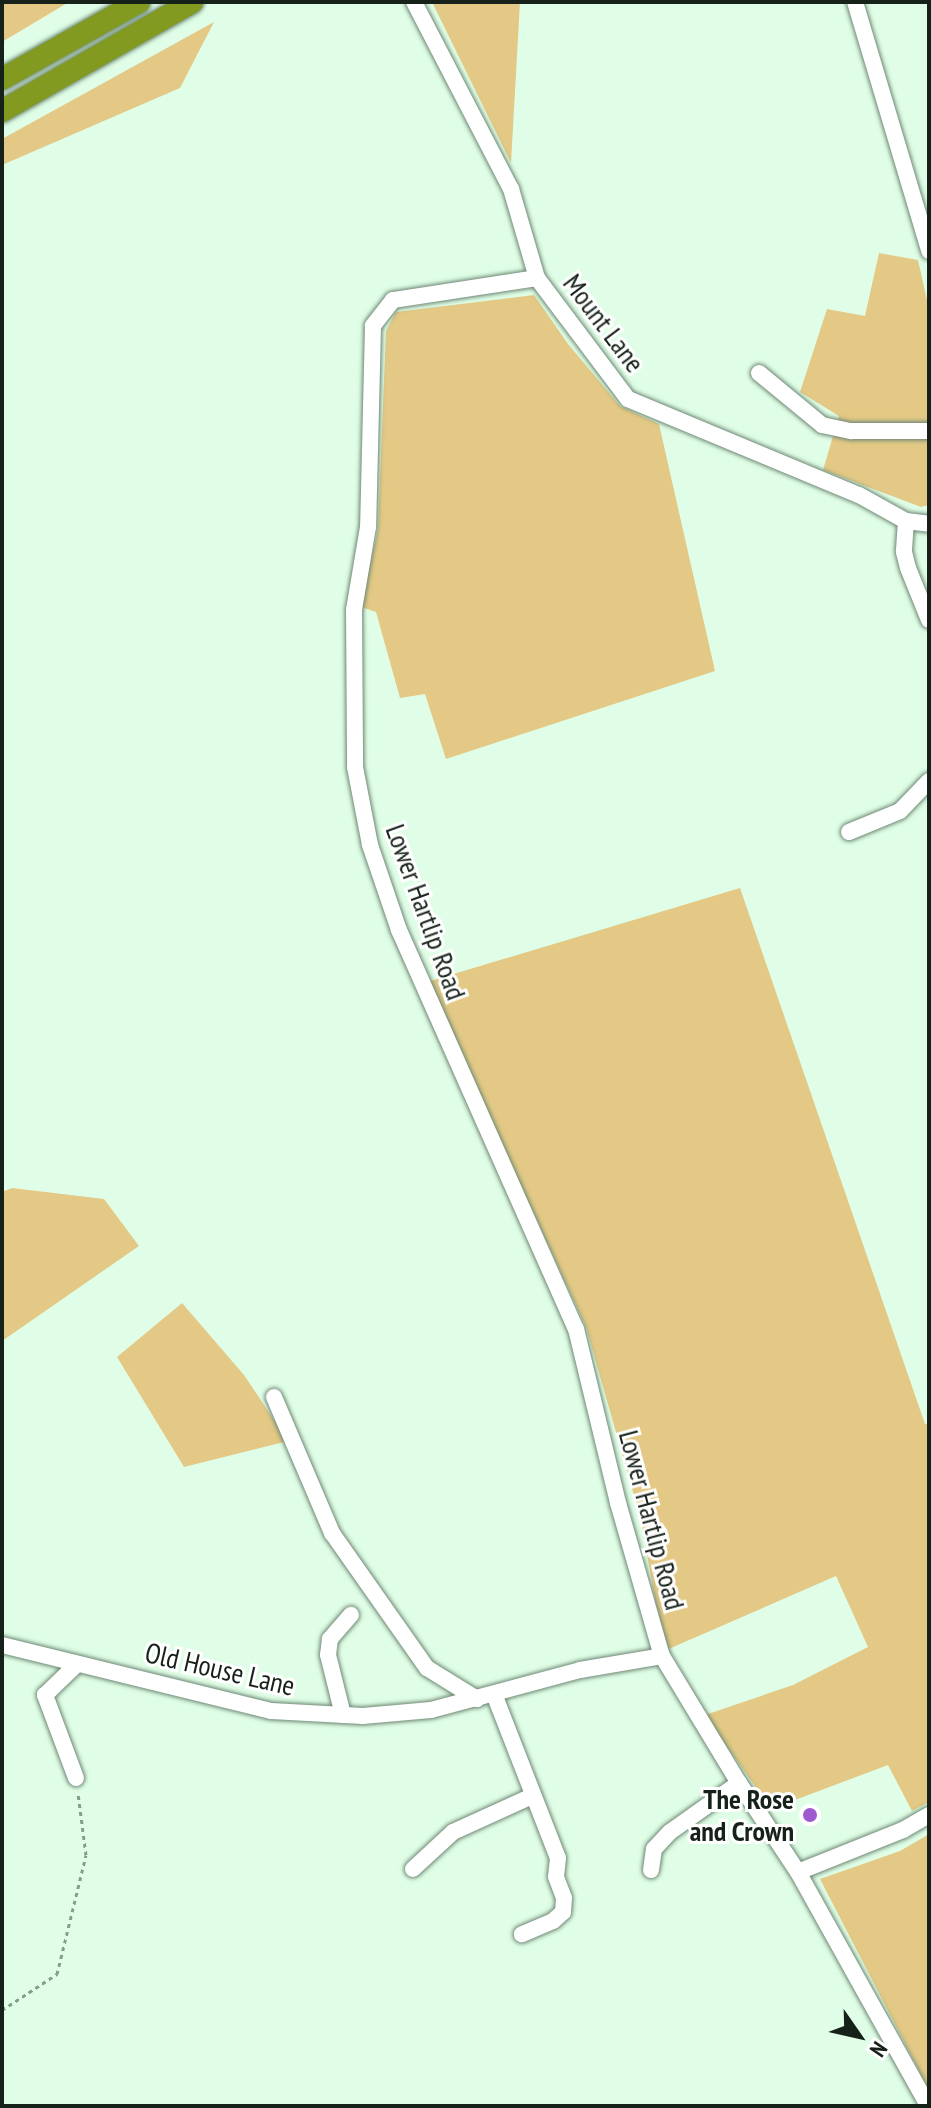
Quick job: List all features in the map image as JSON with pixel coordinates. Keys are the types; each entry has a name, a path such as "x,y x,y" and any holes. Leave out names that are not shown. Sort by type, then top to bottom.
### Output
{"highway":[{"path":"2,79 139,2"},
{"path":"2,111 192,2"}],"street":[{"name":"Mount Lane","path":"414,2 511,189 537,278 628,399 859,495 906,521"},
{"path":"855,2 929,251"},
{"name":"Lower Hartlip Road","path":"537,278 393,300 373,326 368,527 354,610 355,767 370,845 399,930 576,1329 618,1503 662,1656 739,1783 798,1872"},
{"path":"759,373 822,425 851,431 929,431"},
{"path":"929,524 906,521 906,560 929,620"},
{"path":"849,832 900,811 929,781"},
{"path":"274,1397 332,1533 427,1668 486,1696 558,1858 556,1877 564,1898 563,1912 553,1921 522,1934"},
{"path":"343,1715 328,1655 330,1639 351,1615"},
{"name":"Old House Lane","path":"2,1645 271,1711 343,1715 431,1710 580,1670 662,1656"},
{"path":"76,1778 45,1695 77,1664"},
{"path":"651,1870 654,1849 670,1832 739,1783"},
{"path":"413,1869 453,1832 532,1796"},
{"path":"928,2106 798,1872 903,1830 929,1815"}],"path":[{"path":"2,2010 57,1974 86,1855 76,1778"}],"shaded area":[{"path":"2,2 69,2 2,42"},
{"path":"432,2 520,2 511,163"},
{"path":"214,22 180,88 2,165 2,139"},
{"path":"879,253 918,260 929,309 929,505 921,507 823,470 839,416 800,392 827,309 865,316"},
{"path":"534,295 568,344 620,406 659,424 715,671 446,759 425,694 400,698 376,612 361,607 378,529 386,331 396,312"},
{"path":"740,888 925,1424 929,1424 929,1802 912,1811 888,1765 771,1809 705,1715 793,1685 868,1647 836,1576 664,1651 641,1520 586,1327 427,982"},
{"path":"12,1188 104,1199 139,1246 2,1341 2,1192"},
{"path":"182,1303 244,1375 288,1441 184,1467 117,1357"},
{"path":"929,1834 929,2090 820,1879 900,1851"}],"place":[{"name":"The Rose and Crown","path":"810,1815"}]}
